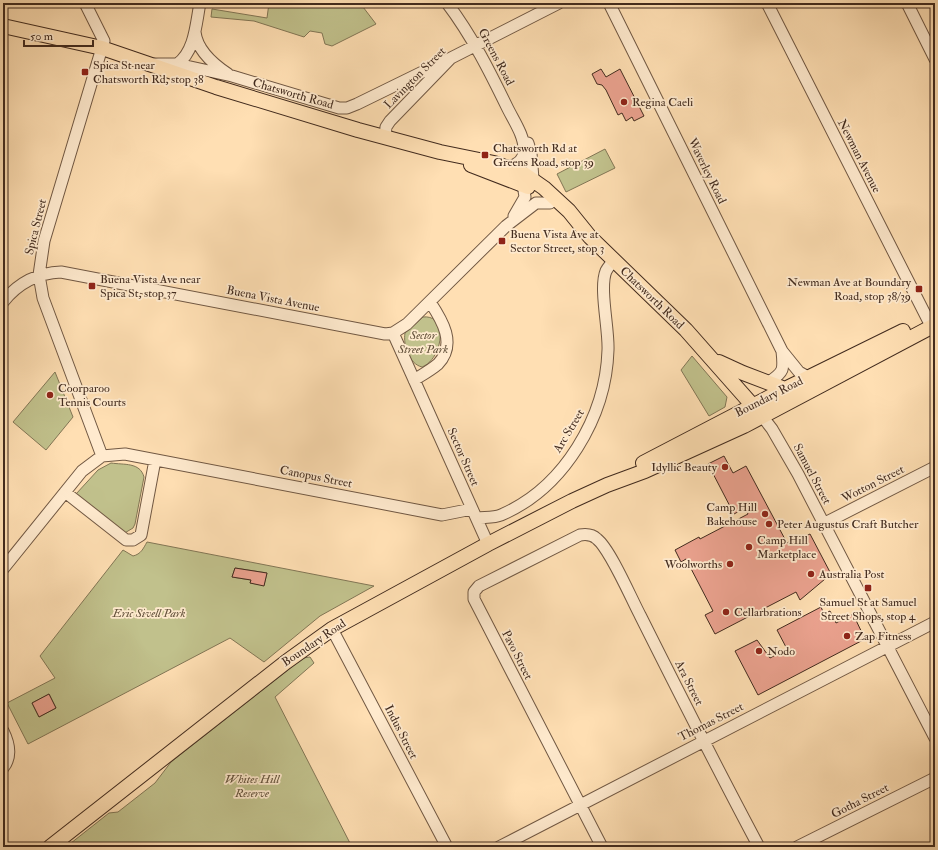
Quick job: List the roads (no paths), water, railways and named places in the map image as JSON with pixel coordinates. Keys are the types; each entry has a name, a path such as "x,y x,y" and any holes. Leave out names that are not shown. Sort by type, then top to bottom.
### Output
{"main road":[{"name":"Chatsworth Road","path":"3,26 102,48 216,87 385,137 440,152 508,167 568,211 613,261 686,330 762,416"},
{"name":"Chatsworth Road","path":"440,152 483,170 528,182 566,219 590,237"},
{"name":"Boundary Road","path":"50,847 286,662 332,629 488,544 607,485 645,462 752,405 808,377 932,320"},
{"name":"Boundary Road","path":"607,485 645,471 714,441 762,416 932,320"},
{"name":"Chatsworth Road","path":"713,359 743,373 785,389"}],"street":[{"path":"85,3 104,40 102,48"},
{"path":"177,64 187,54 195,32 200,3"},
{"name":"Greens Road","path":"447,3 475,45 516,126 530,150 528,182"},
{"name":"Lavington Street","path":"385,137 386,127 390,121 451,58 559,3"},
{"name":"Waverley Road","path":"609,3 782,351 799,372 808,377"},
{"name":"Newman Avenue","path":"767,3 932,320"},
{"path":"907,3 934,55"},
{"path":"195,32 202,52 223,71 232,76"},
{"name":"Spica Street","path":"102,48 44,241 39,275 43,298 102,456"},
{"name":"Chatsworth Road","path":"150,64 177,64 232,76 316,102 345,108 357,104 451,58"},
{"name":"Greens Road","path":"508,167 518,163 524,154 524,146 516,126"},
{"path":"506,226 525,198 525,189 528,182"},
{"path":"393,333 407,324 506,226 536,203 550,203"},
{"name":"Arc Street","path":"474,514 499,515 534,495 554,476 569,458 589,428 603,387 608,362 605,276 606,270 613,261"},
{"name":"Buena Vista Avenue","path":"3,302 21,284 39,275 61,272 385,334 393,333"},
{"path":"414,380 438,364 447,346 446,332 440,317 430,302"},
{"name":"Sector Street","path":"393,333 488,544"},
{"name":"Waverley Road","path":"769,382 781,374 784,367 782,351"},
{"name":"Samuel Street","path":"762,416 772,429 794,467 935,738"},
{"name":"Canopus Street","path":"102,456 125,454 442,514 474,514"},
{"path":"3,569 82,471 102,456"},
{"path":"65,492 126,540 133,540 141,535 155,460"},
{"name":"Wotton Street","path":"824,524 935,467"},
{"name":"Pavo Street","path":"591,535 580,535 479,586 474,592 476,605 602,847"},
{"name":"Ara Street","path":"591,535 602,544 759,847"},
{"name":"Thomas Street","path":"499,847 935,622"},
{"name":"Indus Street","path":"332,629 447,847"},
{"path":"3,730 7,738 9,755 3,768"},
{"name":"Gotha Street","path":"797,847 935,778"}],"place":[{"name":"Spica St near Chatsworth Rd, stop 38","path":"85,72"},
{"name":"Regina Caeli","path":"624,102"},
{"name":"Chatsworth Rd at Greens Road, stop 39","path":"485,155"},
{"name":"Buena Vista Ave at Sector Street, stop 3","path":"502,241"},
{"name":"Buena Vista Ave near Spica St, stop 37","path":"92,286"},
{"name":"Newman Ave at Boundary Road, stop 38/39","path":"919,289"},
{"name":"Coorparoo Tennis Courts","path":"50,395"},
{"name":"Idyllic Beauty","path":"725,467"},
{"name":"Camp Hill Bakehouse","path":"765,514"},
{"name":"Peter Augustus Craft Butcher","path":"769,524"},
{"name":"Camp Hill Marketplace","path":"749,547"},
{"name":"Woolworths","path":"730,564"},
{"name":"Australia Post","path":"811,574"},
{"name":"Samuel St at Samuel Street Shops, stop 4","path":"868,588"},
{"name":"Cellarbrations","path":"726,612"},
{"name":"Zap Fitness","path":"847,636"},
{"name":"Nodo","path":"759,651"}],"park label":[{"name":"Sector Street Park","path":"423,342"},
{"name":"Eric Sivell Park","path":"149,613"},
{"name":"Whites Hill Reserve","path":"252,786"}]}
